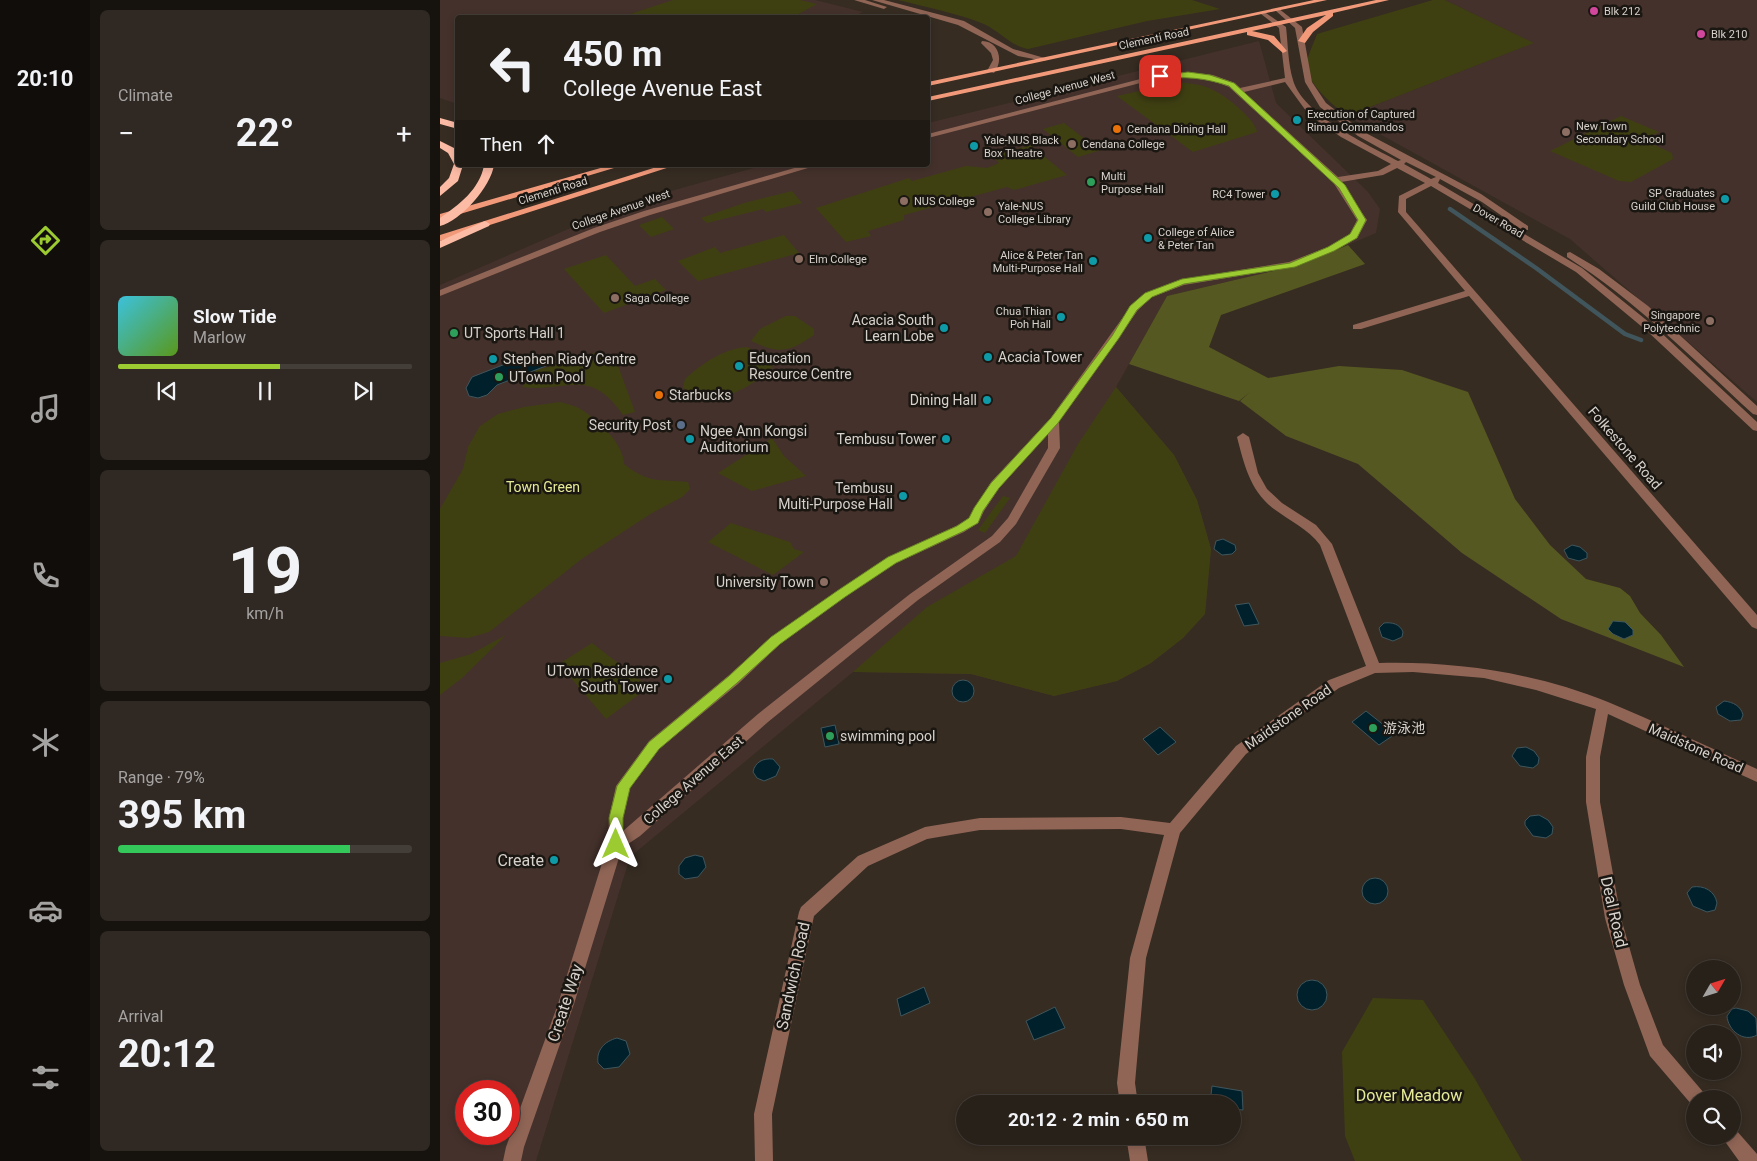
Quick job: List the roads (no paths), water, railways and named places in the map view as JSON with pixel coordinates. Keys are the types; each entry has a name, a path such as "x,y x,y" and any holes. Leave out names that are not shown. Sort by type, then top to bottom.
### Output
{"highway":[{"path":"440,121 455,125"},
{"path":"440,144 452,151 455,158"},
{"path":"440,193 454,180 457,167"},
{"path":"440,222 456,212 474,195 489,167"},
{"path":"440,245 485,224"}],"main road":[{"name":"Clementi Road","path":"930,84 1324,0"},
{"name":"Clementi Road","path":"930,99 1386,0"},
{"path":"1302,41 1316,24 1337,11"},
{"path":"1232,34 1251,33 1266,36 1277,42 1284,51"},
{"name":"Clementi Road","path":"440,217 613,167"},
{"name":"Clementi Road","path":"440,238 666,167"}],"street":[{"path":"857,0 911,15"},
{"path":"875,0 929,15"},
{"path":"1278,10 1293,20"},
{"path":"1263,13 1279,23"},
{"path":"930,15 962,24 1008,51 1024,57 1044,60"},
{"path":"930,20 955,27 988,45 996,52 998,58 995,68 991,71"},
{"name":"Dover Road","path":"1293,20 1298,27 1302,41 1304,71 1316,98 1340,119 1408,159 1473,193 1589,266 1639,304 1755,410"},
{"name":"Dover Road","path":"1279,23 1283,32 1289,79 1298,96 1312,113 1344,135 1431,183 1579,270 1651,329 1757,428"},
{"name":"College Avenue West","path":"930,135 1172,74 1210,77 1232,85 1336,180"},
{"path":"1239,91 1289,79"},
{"path":"616,844 616,818 623,786 654,745 733,680 776,640 848,589 892,560 960,529 974,520 978,510 995,485 1054,421 1134,308 1148,295 1182,282 1292,265 1331,249 1354,236 1362,220 1336,180 1380,173 1408,159"},
{"name":"College Avenue West","path":"440,293 562,243 614,224 807,167"},
{"name":"Folkestone Road","path":"1443,177 1402,198 1402,212 1757,624"},
{"path":"1357,327 1471,292"},
{"path":"1740,413 1755,410"},
{"name":"College Avenue East","path":"616,844 635,831 763,718 914,597 996,539 1012,521 1054,448 1054,421"},
{"path":"1243,437 1253,474 1264,493 1307,523 1320,534 1326,544 1374,668"},
{"name":"Maidstone Road","path":"1128,1095 1126,1083 1138,958 1173,830 1241,750 1334,684 1374,668 1413,667 1484,673 1536,685 1603,706 1757,776"},
{"name":"Deal Road","path":"1603,706 1593,757 1593,802 1613,918 1632,985 1656,1050 1690,1090"},
{"name":"Sandwich Road","path":"764,1161 763,1114 807,912 863,861 926,833 980,824 1121,823 1173,830"},
{"name":"Create Way","path":"512,1161 515,1147 566,1004 616,844"},
{"path":"1137,1145 1140,1161"},
{"path":"1738,1145 1751,1161"}],"water":[{"name":"UTown Pool","path":"531,354 556,362 497,385 487,395 478,398 469,396 466,388 472,377"},
{"path":"1223,539 1235,545 1236,550 1232,554 1222,555 1214,549 1216,541"},
{"path":"1572,545 1580,547 1587,553 1587,558 1579,561 1568,558 1564,550"},
{"path":"1249,603 1259,624 1244,626 1235,605"},
{"path":"1613,621 1625,622 1633,630 1633,635 1624,639 1613,634 1608,629"},
{"path":"1384,623 1398,625 1403,632 1402,637 1393,641 1382,637 1379,628"},
{"path":"963,680 971,683 974,691 971,699 963,702 955,699 952,691 955,683"},
{"path":"1724,701 1733,703 1738,707 1743,715 1741,720 1730,721 1718,714 1716,707"},
{"name":"游泳池","path":"1366,711 1395,734 1379,745 1352,722"},
{"name":"swimming pool","path":"835,725 839,744 825,747 821,728"},
{"path":"1160,727 1176,742 1158,755 1143,739"},
{"path":"1526,747 1534,751 1539,758 1538,764 1533,768 1520,766 1512,756 1517,748"},
{"path":"766,759 773,759 780,767 776,776 764,781 757,778 753,772 758,763"},
{"path":"1539,815 1548,820 1553,827 1552,834 1546,838 1533,836 1525,825 1525,821 1530,816"},
{"path":"695,855 703,857 706,867 698,877 685,879 679,874 679,866 685,858"},
{"path":"1375,878 1385,881 1388,891 1385,901 1375,904 1365,901 1362,891 1365,881"},
{"path":"1692,887 1705,888 1714,895 1717,903 1715,910 1707,912 1693,906 1687,893"},
{"path":"1312,980 1318,981 1326,989 1326,1001 1318,1009 1312,1010 1306,1009 1298,1001 1297,995 1298,989 1306,981"},
{"path":"924,987 930,1003 901,1016 897,999"},
{"path":"1055,1007 1065,1028 1034,1040 1026,1021"},
{"path":"1741,1009 1748,1011 1756,1018 1757,1035 1752,1037 1741,1036 1741,1025 1730,1025 1727,1016 1741,1015"},
{"path":"617,1038 626,1041 630,1054 619,1067 604,1069 598,1063 598,1054 605,1044"},
{"path":"1212,1086 1242,1091 1243,1110 1241,1110 1241,1095 1211,1095"}],"waterway":[{"path":"1450,209 1536,268 1625,334 1641,340"}],"place":[{"name":"Blk 212","path":"1594,11"},
{"name":"Blk 210","path":"1701,34"},
{"name":"Execution of Captured Rimau Commandos","path":"1297,120"},
{"name":"Cendana Dining Hall","path":"1117,129"},
{"name":"New Town Secondary School","path":"1566,132"},
{"name":"Cendana College","path":"1072,144"},
{"name":"Yale-NUS Black Box Theatre","path":"974,146"},
{"name":"Multi Purpose Hall","path":"1091,182"},
{"name":"RC4 Tower","path":"1275,194"},
{"name":"SP Graduates Guild Club House","path":"1725,199"},
{"name":"NUS College","path":"904,201"},
{"name":"Yale-NUS College Library","path":"988,212"},
{"name":"College of Alice & Peter Tan","path":"1148,238"},
{"name":"Elm College","path":"799,259"},
{"name":"Alice & Peter Tan Multi-Purpose Hall","path":"1093,261"},
{"name":"Saga College","path":"615,298"},
{"name":"Chua Thian Poh Hall","path":"1061,317"},
{"name":"Singapore Polytechnic","path":"1710,321"},
{"name":"Acacia South Learn Lobe","path":"944,328"},
{"name":"UT Sports Hall 1","path":"454,333"},
{"name":"Acacia Tower","path":"988,357"},
{"name":"Stephen Riady Centre","path":"493,359"},
{"name":"Education Resource Centre","path":"739,366"},
{"name":"UTown Pool","path":"499,377"},
{"name":"Starbucks","path":"659,395"},
{"name":"Dining Hall","path":"987,400"},
{"name":"Security Post","path":"681,425"},
{"name":"Ngee Ann Kongsi Auditorium","path":"690,439"},
{"name":"Tembusu Tower","path":"946,439"},
{"name":"Tembusu Multi-Purpose Hall","path":"903,496"},
{"name":"University Town","path":"824,582"},
{"name":"UTown Residence South Tower","path":"668,679"},
{"name":"游泳池","path":"1373,728"},
{"name":"swimming pool","path":"830,736"},
{"name":"Create","path":"554,860"}],"park label":[{"name":"Town Green","path":"543,487"},
{"name":"Dover Meadow","path":"1409,1095"}]}
